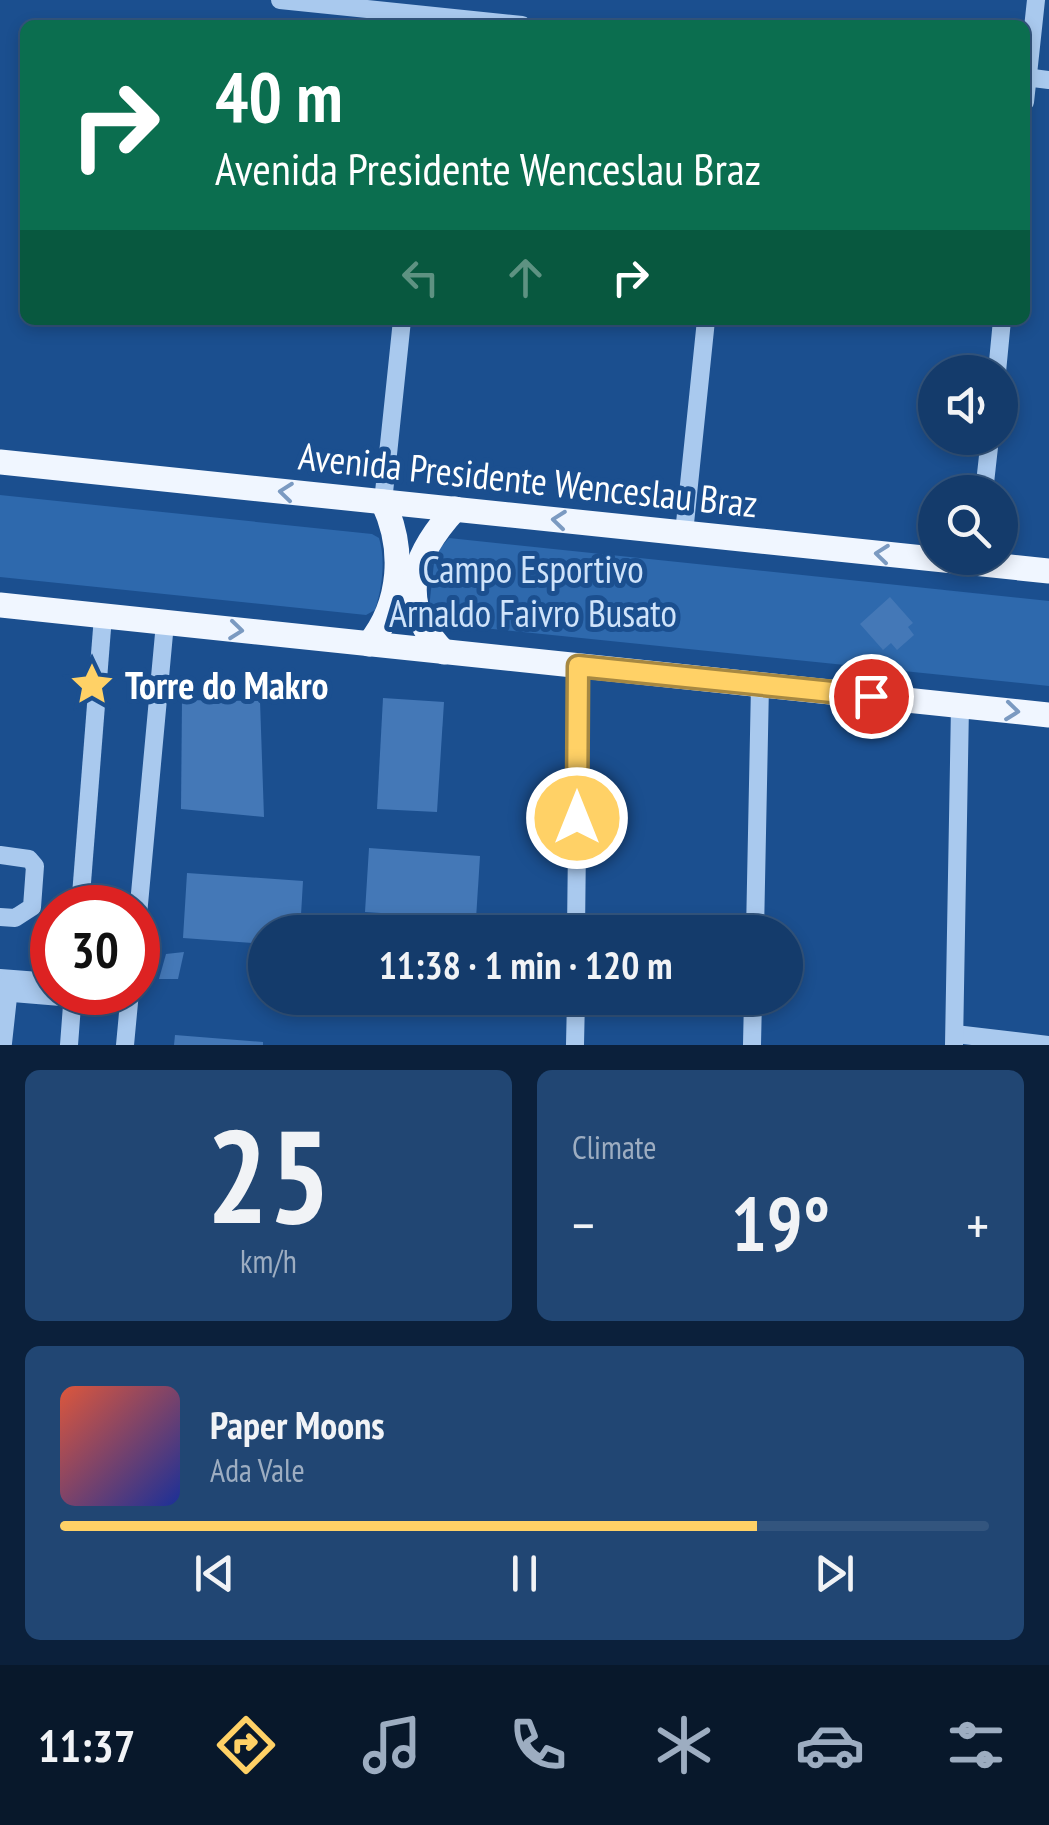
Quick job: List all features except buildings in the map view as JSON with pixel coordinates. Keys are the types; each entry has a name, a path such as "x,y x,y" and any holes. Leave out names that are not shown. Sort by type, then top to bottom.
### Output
{"main road":[{"name":"Avenida Presidente Wenceslau Braz","path":"0,462 918,555"},
{"path":"369,644 384,626 397,575 394,525 383,502"},
{"path":"444,652 424,632 414,611 416,579 422,552 455,509"},
{"name":"Avenida Presidente Wenceslau Braz","path":"1018,566 1049,571"},
{"path":"0,605 1049,715"}],"street":[{"path":"280,0 482,20"},
{"path":"1030,46 1036,0"},
{"path":"383,502 401,325"},
{"path":"684,533 705,325"},
{"path":"999,355 1002,325"},
{"path":"82,885 103,616"},
{"path":"141,885 165,623"},
{"path":"576,915 578,666"},
{"path":"755,915 760,685"},
{"path":"960,706 954,1040 1049,1044"},
{"path":"0,854 29,859 35,866 32,907 15,918 0,917"},
{"path":"4,986 30,984"},
{"path":"4,986 30,989"},
{"path":"3,1043 4,986"},
{"path":"68,1045 71,1015"},
{"path":"125,1045 128,1015"},
{"path":"575,1045 576,1015"},
{"path":"752,1045 753,1015"}],"green space":[{"name":"Campo Esportivo Arnaldo Faivro Busato","path":"0,495 372,534 379,538 382,555 375,610 366,615 0,577"},
{"name":"Campo Esportivo Arnaldo Faivro Busato","path":"449,538 1049,601 1049,686 444,624 429,608 435,554"}],"place":[{"name":"Torre do Makro","path":"92,684"}],"route":[{"path":"577,818 578,666 871,696"}]}
